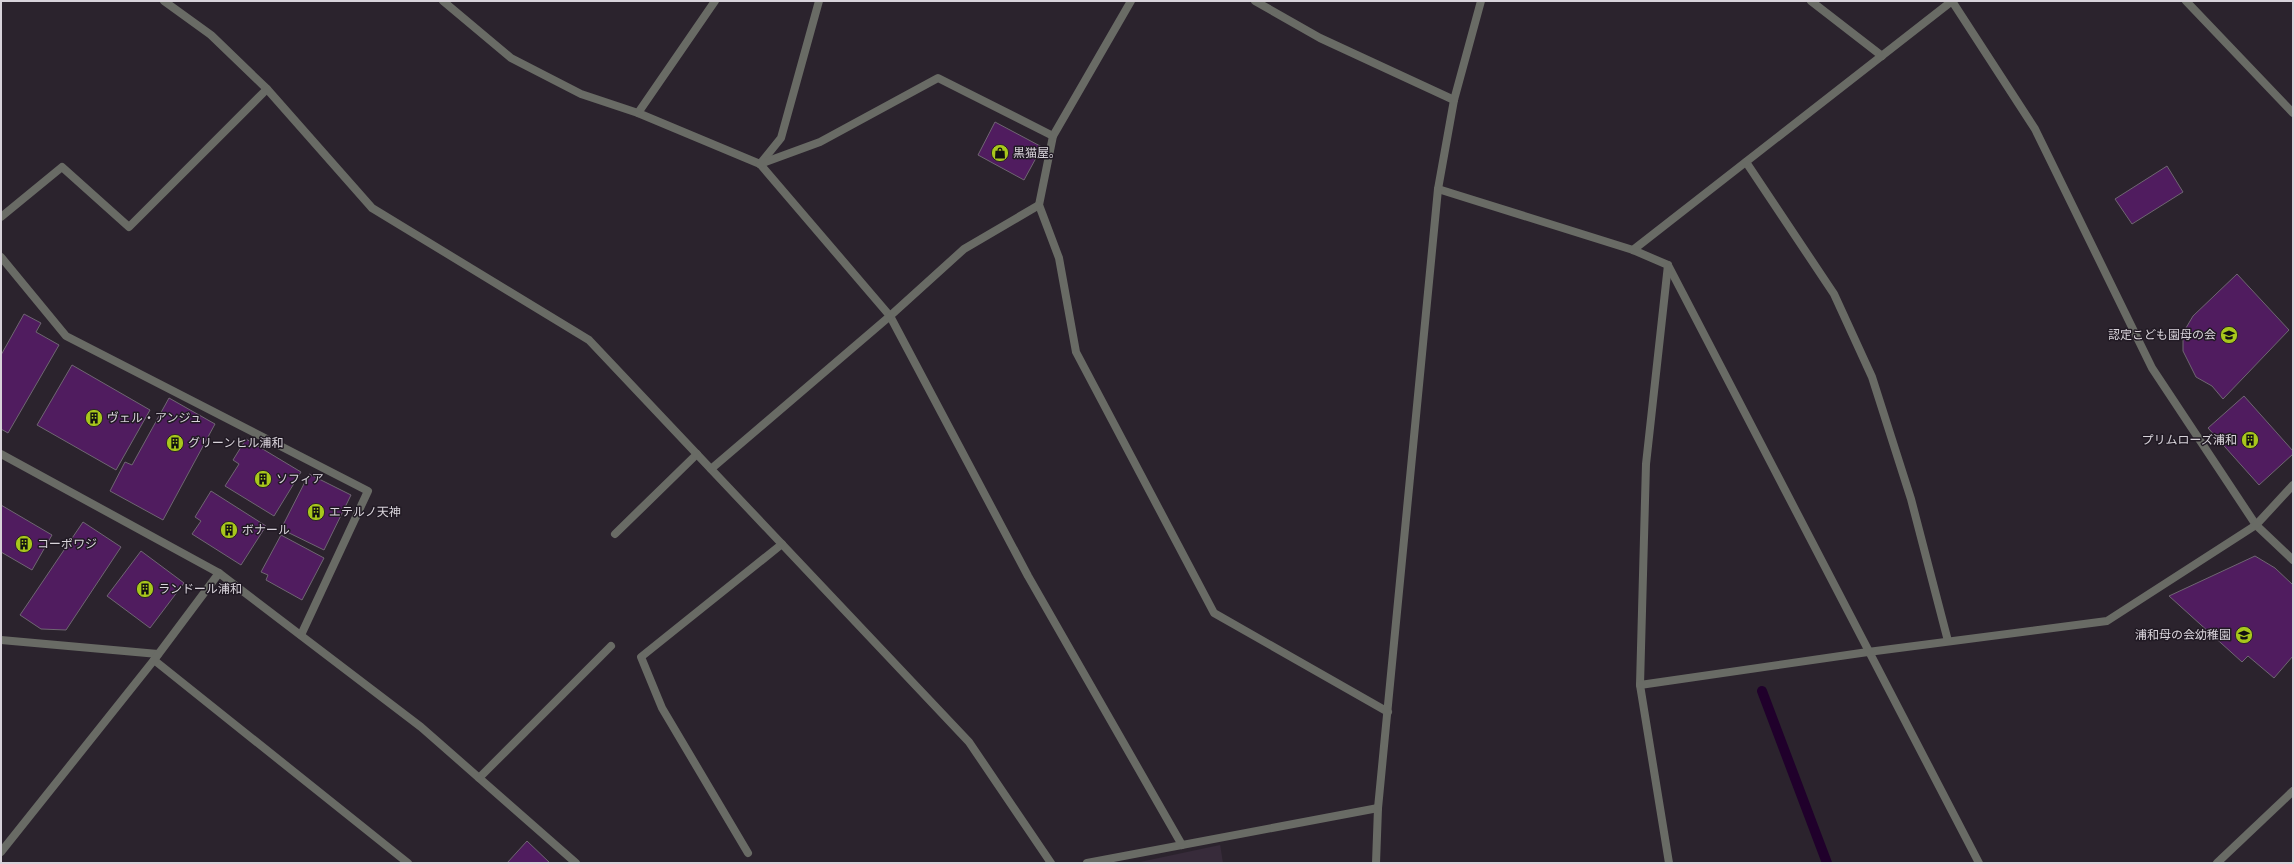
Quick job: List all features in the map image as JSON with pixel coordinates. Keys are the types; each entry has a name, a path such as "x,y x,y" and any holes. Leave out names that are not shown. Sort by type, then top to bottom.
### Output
{"street":[{"path":"164,1 211,35 267,89 372,208 589,340 969,742 1051,863"},
{"path":"442,1 511,58 581,94 638,113 760,164 890,316 1028,576 1182,845"},
{"path":"638,113 715,1"},
{"path":"760,164 781,138 819,1"},
{"path":"1131,1 1053,136 1039,205 1058,258 1076,352 1214,613 1388,712"},
{"path":"1255,1 1320,38 1454,100"},
{"path":"1376,863 1378,808 1438,189 1454,100 1481,1"},
{"path":"1633,250 1952,1 2035,129 2152,368 2256,525 2293,560"},
{"path":"2186,1 2293,113"},
{"path":"1813,2 1882,56"},
{"path":"760,164 820,142 938,78 1053,136"},
{"path":"1,217 62,167 129,227 267,89"},
{"path":"1746,162 1834,294 1872,377 1911,499 1948,641"},
{"path":"1438,189 1633,250 1668,265 1766,450 1868,652 1979,863"},
{"path":"711,469 890,316 964,249 1039,205"},
{"path":"1,257 66,336 368,491 301,635"},
{"path":"1668,265 1646,464 1640,686 1669,863"},
{"path":"1,454 219,573 421,727 576,863"},
{"path":"615,534 697,454"},
{"path":"1640,686 1868,652 2107,621 2256,525 2293,485"},
{"path":"748,853 662,708 642,657 782,544"},
{"path":"1,852 156,657 219,573"},
{"path":"1,640 156,657 408,863"},
{"path":"479,778 611,646"},
{"path":"2217,863 2293,791"},
{"path":"1088,863 1378,808"}],"shaded area":[{"path":"1220,845 1223,863 1135,863"}],"building":[{"path":"995,122 1042,147 1024,180 978,155"},
{"path":"2167,166 2183,192 2132,224 2115,199"},
{"path":"2237,274 2289,330 2223,399 2212,386 2196,377 2183,351 2183,333 2193,316"},
{"path":"24,314 41,323 36,332 59,345 8,433 1,429 1,355"},
{"name":"ヴェル・アンジュ","path":"72,365 150,410 116,470 37,425"},
{"name":"プリムローズ浦和","path":"2244,396 2293,451 2293,454 2259,485 2208,428"},
{"name":"グリーンヒル浦和","path":"169,398 215,424 163,520 110,491 125,462 132,465"},
{"name":"ソフィア","path":"246,439 301,472 274,516 225,486 239,464 233,460"},
{"name":"エテルノ天神","path":"309,474 351,495 324,550 281,529"},
{"name":"ボナール","path":"211,491 266,526 241,565 192,534 201,521 195,517"},
{"name":"コーポワジ","path":"1,505 52,535 32,570 1,552"},
{"path":"83,522 121,547 66,630 41,629 20,615"},
{"path":"281,535 324,558 302,600 266,580 268,575 261,572"},
{"name":"ランドール浦和","path":"141,551 184,583 150,628 107,596"},
{"path":"2255,556 2275,568 2293,585 2293,656 2274,678 2248,656 2242,662 2169,596"},
{"path":"527,841 550,863 507,863"}],"waterway":[{"path":"1762,691 1827,863"}],"place":[{"name":"黒猫屋。","path":"1000,153"},
{"name":"認定こども園母の会","path":"2229,335"},
{"name":"ヴェル・アンジュ","path":"94,418"},
{"name":"プリムローズ浦和","path":"2250,440"},
{"name":"グリーンヒル浦和","path":"175,443"},
{"name":"ソフィア","path":"263,479"},
{"name":"エテルノ天神","path":"316,512"},
{"name":"ボナール","path":"229,530"},
{"name":"コーポワジ","path":"24,544"},
{"name":"ランドール浦和","path":"145,589"},
{"name":"浦和母の会幼稚園","path":"2244,635"}]}
